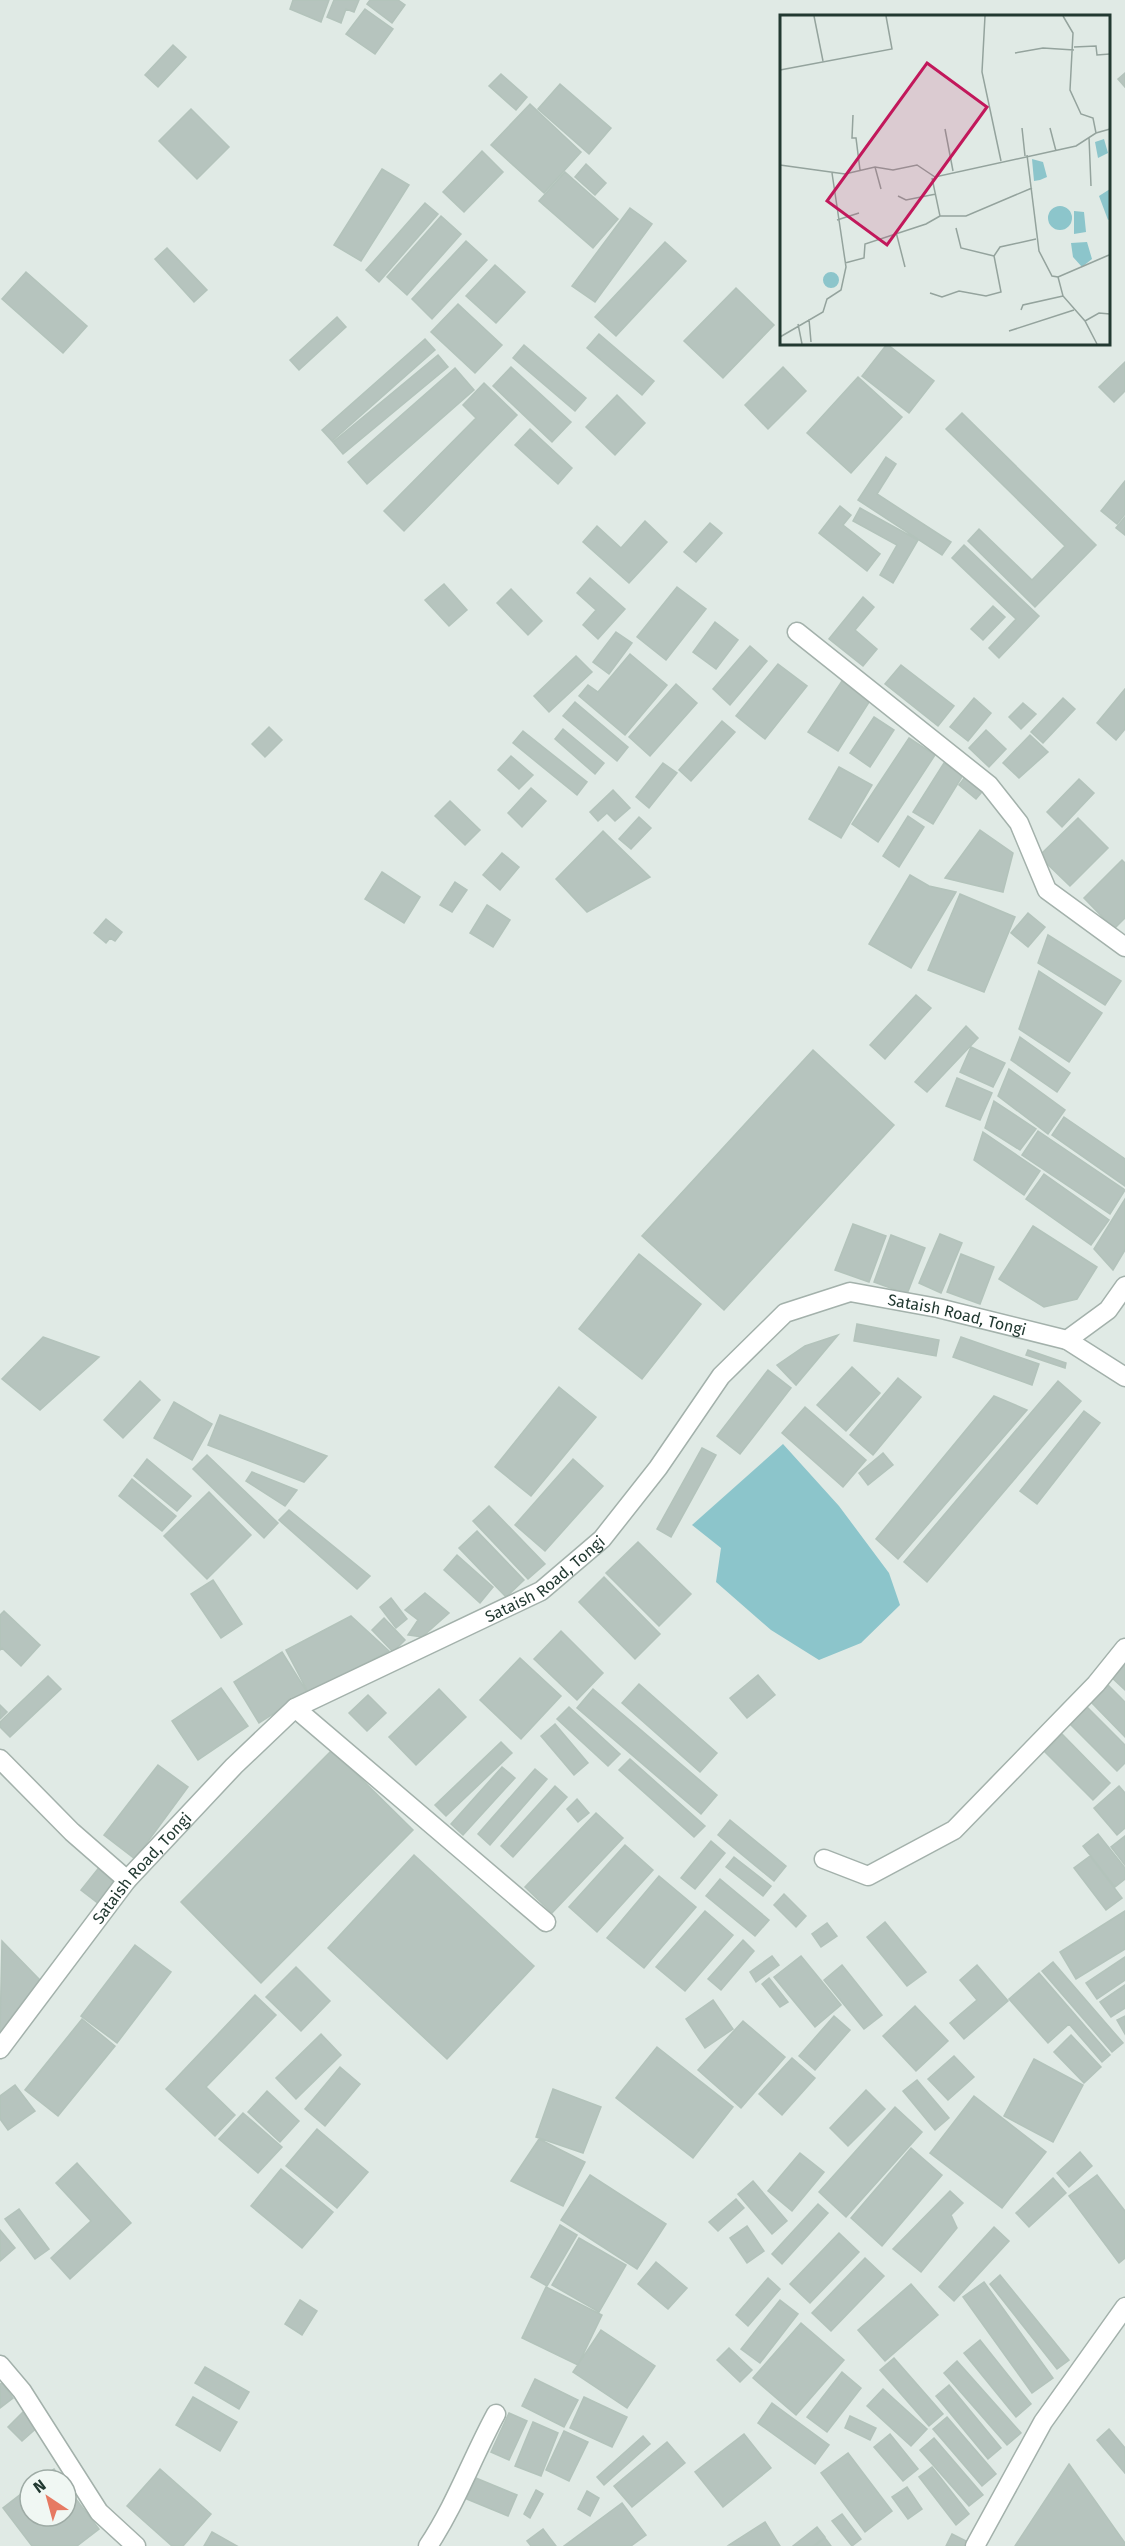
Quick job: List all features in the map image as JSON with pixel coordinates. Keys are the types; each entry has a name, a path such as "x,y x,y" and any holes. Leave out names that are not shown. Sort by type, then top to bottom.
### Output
{"street":[{"path":"797,632 989,786 1019,823 1047,890 1125,947"},
{"path":"1067,1340 1108,1310 1125,1286"},
{"name":"Sataish Road, Tongi","path":"0,2049 127,1880 234,1766 295,1708 542,1591 602,1539 658,1468 721,1376 785,1313 850,1292 938,1308 1067,1340 1125,1377"},
{"path":"824,1859 868,1876 954,1830 1096,1684 1125,1648"},
{"path":"295,1708 546,1922"},
{"path":"0,1759 72,1832 127,1880"},
{"path":"975,2546 1043,2422 1123,2315"},
{"path":"0,2365 22,2391 99,2512 136,2546"},
{"path":"428,2546 449,2516 472,2456 496,2414"}],"water":[{"path":"783,1444 839,1506 889,1573 900,1605 861,1643 819,1660 771,1630 716,1582 721,1548 692,1525"}],"building":[{"path":"293,0 329,0 321,22 290,9"},
{"path":"334,0 359,0 354,12 346,9 341,23 327,17"},
{"path":"370,0 398,0 405,5 392,23 367,4"},
{"path":"365,9 393,29 375,54 346,34"},
{"path":"173,45 186,57 158,87 145,75"},
{"path":"1125,73 1125,87 1118,79"},
{"path":"501,74 527,97 516,110 489,86"},
{"path":"560,84 611,128 589,154 538,109"},
{"path":"530,104 581,152 544,193 491,145"},
{"path":"191,109 229,147 197,179 159,141"},
{"path":"482,151 503,172 464,212 443,192"},
{"path":"586,164 606,183 595,195 575,177"},
{"path":"382,169 409,185 361,261 334,245"},
{"path":"565,172 618,219 593,248 539,201"},
{"path":"425,203 438,214 379,282 366,270"},
{"path":"630,208 652,224 595,302 572,286"},
{"path":"441,216 461,234 407,295 387,277"},
{"path":"466,241 487,260 432,319 412,299"},
{"path":"665,242 686,261 616,336 595,317"},
{"path":"167,248 207,290 194,302 155,259"},
{"path":"495,265 525,292 496,323 466,296"},
{"path":"26,272 87,326 63,353 2,299"},
{"path":"736,288 774,325 723,378 684,341"},
{"path":"458,304 502,345 475,373 431,332"},
{"path":"337,317 346,327 299,370 290,360"},
{"path":"599,334 654,381 642,395 587,348"},
{"path":"425,339 435,350 332,441 322,430"},
{"path":"524,345 586,398 575,411 513,358"},
{"path":"888,345 934,381 909,413 862,376"},
{"path":"438,355 448,367 343,454 333,442"},
{"path":"1125,362 1125,391 1114,402 1099,387"},
{"path":"511,367 571,422 552,442 493,386"},
{"path":"783,367 806,391 768,429 745,405"},
{"path":"455,368 474,390 367,484 348,462"},
{"path":"858,377 902,417 851,473 807,433"},
{"path":"484,383 517,415 404,531 384,511 476,418 463,405"},
{"path":"617,395 645,423 615,455 586,427"},
{"path":"962,413 1096,545 1035,607 968,541 979,529 1032,580 1065,546 946,429"},
{"path":"530,429 572,468 558,484 515,445"},
{"path":"886,457 896,464 877,494 951,542 942,555 858,500"},
{"path":"1125,481 1125,514 1117,524 1101,511"},
{"path":"840,506 851,515 843,525 880,554 867,571 819,533"},
{"path":"860,508 918,540 893,583 880,575 897,545 853,521"},
{"path":"1125,517 1125,535 1116,528"},
{"path":"645,521 667,542 629,583 583,542 597,526 621,548"},
{"path":"710,523 722,533 696,562 684,552"},
{"path":"964,545 1039,616 999,658 989,648 1016,619 952,558"},
{"path":"590,578 625,609 598,639 583,625 596,610 577,593"},
{"path":"444,584 467,610 449,626 425,600"},
{"path":"677,587 706,609 666,660 637,637"},
{"path":"511,589 542,621 528,635 497,603"},
{"path":"863,597 874,607 855,630 877,649 863,666 829,639"},
{"path":"993,606 1005,617 983,640 971,629"},
{"path":"715,622 738,640 716,669 693,652"},
{"path":"616,632 632,643 609,674 593,662"},
{"path":"750,646 767,661 730,705 713,689"},
{"path":"630,654 667,685 625,735 579,696 588,685 598,692"},
{"path":"576,656 592,672 549,712 534,696"},
{"path":"778,664 807,686 765,739 736,716"},
{"path":"901,665 954,706 938,726 885,684"},
{"path":"842,681 871,699 838,751 808,732"},
{"path":"676,684 697,703 650,756 629,737"},
{"path":"1125,689 1125,729 1116,740 1097,723"},
{"path":"974,698 991,713 968,741 950,727"},
{"path":"1063,698 1075,709 1043,743 1031,732"},
{"path":"575,702 628,747 617,761 563,716"},
{"path":"1023,703 1036,714 1021,729 1009,717"},
{"path":"874,717 894,730 870,767 850,753"},
{"path":"722,721 735,732 691,781 679,770"},
{"path":"269,727 282,740 265,757 252,744"},
{"path":"563,729 604,763 595,774 555,739"},
{"path":"986,730 1006,749 989,767 969,748"},
{"path":"523,731 587,782 577,795 513,743"},
{"path":"1030,735 1048,752 1019,778 1003,763"},
{"path":"909,738 935,755 878,842 852,824"},
{"path":"511,756 533,775 519,789 498,770"},
{"path":"663,763 677,773 649,808 636,797"},
{"path":"944,763 963,775 933,824 913,812"},
{"path":"839,767 872,785 841,838 809,819"},
{"path":"969,772 986,787 976,799 959,785"},
{"path":"1079,779 1094,793 1062,827 1047,812"},
{"path":"531,788 546,801 522,827 508,813"},
{"path":"613,790 630,808 615,821 607,813 598,821 590,812"},
{"path":"450,801 480,830 465,845 435,816"},
{"path":"908,816 924,827 899,867 883,856"},
{"path":"639,817 651,828 631,849 619,839"},
{"path":"1078,818 1108,848 1070,886 1039,856"},
{"path":"980,830 1013,853 1003,892 945,878"},
{"path":"603,831 650,877 587,912 556,879"},
{"path":"502,853 519,867 500,890 483,875"},
{"path":"1122,860 1125,863 1125,918 1114,929 1084,898"},
{"path":"382,872 420,897 404,923 365,899"},
{"path":"910,875 929,886 956,892 911,968 869,944"},
{"path":"455,882 467,890 452,912 440,905"},
{"path":"960,894 1015,917 984,992 928,970"},
{"path":"487,905 510,920 493,947 470,933"},
{"path":"1028,913 1045,927 1028,947 1011,933"},
{"path":"106,919 122,932 115,941 110,938 106,943 94,933"},
{"path":"1048,935 1121,981 1105,1005 1038,963"},
{"path":"1039,971 1102,1013 1069,1062 1019,1029"},
{"path":"916,995 931,1008 885,1059 870,1045"},
{"path":"966,1026 978,1038 927,1092 915,1082"},
{"path":"1020,1037 1070,1073 1057,1092 1011,1060"},
{"path":"971,1047 1005,1063 993,1087 960,1072"},
{"path":"813,1050 894,1125 724,1310 642,1236"},
{"path":"1009,1069 1065,1110 1048,1134 998,1096"},
{"path":"957,1078 992,1093 980,1120 946,1106"},
{"path":"994,1101 1036,1129 1020,1150 985,1128"},
{"path":"1064,1117 1125,1159 1125,1186 1052,1135"},
{"path":"1038,1131 1125,1190 1110,1214 1022,1155"},
{"path":"983,1132 1040,1171 1024,1195 974,1160"},
{"path":"1044,1174 1109,1220 1091,1245 1026,1199"},
{"path":"1125,1199 1125,1250 1113,1270 1094,1249"},
{"path":"853,1224 886,1236 869,1282 835,1270"},
{"path":"1033,1226 1097,1267 1077,1299 1044,1307 999,1279"},
{"path":"940,1234 962,1243 941,1293 919,1283"},
{"path":"891,1235 925,1248 907,1294 874,1282"},
{"path":"639,1254 701,1304 642,1379 579,1329"},
{"path":"961,1254 994,1267 980,1304 947,1292"},
{"path":"857,1324 939,1340 936,1356 854,1341"},
{"path":"838,1335 796,1385 777,1365 805,1346"},
{"path":"43,1337 99,1357 40,1410 2,1379"},
{"path":"961,1337 1039,1364 1032,1385 953,1357"},
{"path":"1028,1350 1066,1363 1065,1368 1026,1355"},
{"path":"852,1367 880,1393 846,1431 817,1405"},
{"path":"768,1370 791,1388 740,1454 717,1436"},
{"path":"898,1378 921,1397 873,1455 850,1435"},
{"path":"140,1381 160,1400 123,1438 104,1420"},
{"path":"1058,1381 1081,1401 927,1582 904,1562"},
{"path":"559,1387 596,1417 531,1496 495,1467"},
{"path":"994,1396 1027,1410 898,1559 876,1539"},
{"path":"174,1402 212,1424 192,1460 154,1438"},
{"path":"805,1407 866,1460 843,1487 782,1433"},
{"path":"1084,1411 1100,1423 1037,1504 1020,1491"},
{"path":"220,1415 327,1456 304,1482 208,1445"},
{"path":"702,1448 716,1455 671,1537 657,1529"},
{"path":"883,1453 893,1465 868,1485 859,1473"},
{"path":"207,1455 278,1523 264,1538 193,1469"},
{"path":"147,1459 191,1496 177,1511 134,1476"},
{"path":"573,1459 603,1486 545,1551 515,1525"},
{"path":"252,1472 297,1490 285,1506 246,1481"},
{"path":"132,1479 176,1516 162,1531 119,1496"},
{"path":"209,1492 251,1535 207,1579 164,1536"},
{"path":"489,1506 545,1564 528,1579 473,1521"},
{"path":"289,1510 370,1576 357,1589 279,1520"},
{"path":"477,1531 524,1580 506,1597 459,1548"},
{"path":"638,1542 691,1594 659,1626 606,1573"},
{"path":"457,1555 493,1587 480,1603 444,1570"},
{"path":"604,1577 660,1634 635,1659 579,1602"},
{"path":"213,1580 242,1624 221,1638 191,1594"},
{"path":"425,1593 449,1613 422,1637 408,1635 418,1620 405,1610"},
{"path":"391,1598 407,1619 396,1628 380,1607"},
{"path":"4,1611 40,1645 21,1666 2,1648 0,1650 0,1615"},
{"path":"351,1616 389,1651 309,1694 286,1650"},
{"path":"384,1618 405,1640 393,1652 372,1630"},
{"path":"561,1631 603,1673 577,1700 534,1659"},
{"path":"282,1652 307,1692 259,1723 234,1682"},
{"path":"520,1658 561,1696 521,1739 480,1700"},
{"path":"1122,1662 1125,1665 1125,1690 1109,1675"},
{"path":"758,1675 775,1695 747,1718 730,1698"},
{"path":"48,1676 61,1689 10,1737 0,1727 0,1722"},
{"path":"639,1684 717,1753 700,1772 622,1703"},
{"path":"1108,1685 1125,1702 1125,1737 1091,1702"},
{"path":"221,1688 248,1726 198,1760 172,1721"},
{"path":"439,1689 466,1717 416,1765 389,1737"},
{"path":"593,1689 717,1795 701,1814 577,1708"},
{"path":"368,1695 386,1713 367,1731 349,1713"},
{"path":"0,1705 7,1712 0,1719"},
{"path":"1086,1706 1125,1745 1125,1763 1117,1771 1069,1723"},
{"path":"569,1707 620,1754 608,1766 557,1719"},
{"path":"555,1724 588,1763 574,1775 541,1736"},
{"path":"1062,1734 1110,1783 1093,1800 1045,1752"},
{"path":"501,1742 512,1753 446,1816 435,1805"},
{"path":"332,1750 413,1830 261,1983 181,1902"},
{"path":"630,1759 705,1826 694,1837 619,1770"},
{"path":"158,1765 188,1787 135,1859 104,1835"},
{"path":"502,1767 515,1778 463,1835 451,1824"},
{"path":"535,1769 547,1779 490,1845 478,1834"},
{"path":"555,1786 567,1797 513,1857 501,1846"},
{"path":"1119,1786 1125,1793 1125,1828 1117,1835 1094,1808"},
{"path":"577,1799 589,1813 578,1822 567,1809"},
{"path":"596,1813 623,1838 552,1913 525,1887"},
{"path":"730,1820 786,1866 774,1881 718,1835"},
{"path":"1098,1834 1125,1868 1125,1879 1115,1887 1083,1846"},
{"path":"1125,1836 1125,1865 1111,1847"},
{"path":"711,1841 725,1853 695,1889 681,1878"},
{"path":"625,1845 653,1870 597,1932 569,1907"},
{"path":"414,1855 534,1966 447,2059 328,1948"},
{"path":"1090,1856 1122,1898 1106,1910 1074,1868"},
{"path":"734,1857 771,1886 763,1896 726,1867"},
{"path":"101,1865 119,1880 99,1904 81,1890"},
{"path":"659,1876 696,1907 644,1968 607,1938"},
{"path":"720,1879 769,1920 755,1936 706,1896"},
{"path":"784,1894 806,1916 796,1927 774,1905"},
{"path":"705,1911 733,1935 685,1991 656,1967"},
{"path":"1125,1911 1125,1949 1076,1979 1060,1952"},
{"path":"885,1922 926,1972 907,1986 867,1937"},
{"path":"827,1923 837,1936 821,1947 812,1934"},
{"path":"743,1940 754,1951 721,1990 708,1979"},
{"path":"2,1941 41,1981 16,2018 0,2032"},
{"path":"135,1945 171,1972 117,2043 81,2016"},
{"path":"772,1956 779,1965 756,1982 750,1972"},
{"path":"801,1956 841,2005 815,2027 774,1977"},
{"path":"1125,1957 1125,1980 1097,1999 1086,1983"},
{"path":"1053,1962 1123,2043 1112,2052 1042,1971"},
{"path":"842,1965 882,2015 864,2029 824,1980"},
{"path":"977,1965 1008,2001 964,2039 950,2023 977,2000 960,1980"},
{"path":"296,1967 330,2001 301,2031 266,1997"},
{"path":"1039,1973 1110,2055 1102,2062 1069,2024 1048,2043 1009,1999"},
{"path":"769,1978 788,2002 780,2007 762,1984"},
{"path":"1125,1985 1125,2008 1111,2017 1100,2002"},
{"path":"255,1995 276,2015 206,2087 235,2115 215,2136 166,2089"},
{"path":"713,2000 733,2029 705,2048 686,2019"},
{"path":"915,2006 948,2041 916,2071 883,2036"},
{"path":"834,2016 850,2030 815,2070 799,2056"},
{"path":"1125,2016 1125,2034 1117,2020"},
{"path":"82,2019 115,2046 58,2116 25,2090"},
{"path":"743,2021 785,2057 741,2108 698,2070"},
{"path":"321,2034 341,2055 296,2099 276,2078"},
{"path":"1071,2035 1101,2067 1084,2083 1054,2052"},
{"path":"657,2047 733,2107 693,2158 616,2098"},
{"path":"954,2056 974,2077 948,2100 928,2079"},
{"path":"792,2058 815,2078 782,2115 759,2094"},
{"path":"1034,2059 1083,2085 1053,2142 1004,2116"},
{"path":"340,2067 360,2084 325,2126 305,2109"},
{"path":"917,2080 949,2118 935,2130 903,2091"},
{"path":"15,2085 35,2111 8,2130 0,2119 0,2096"},
{"path":"553,2089 601,2107 583,2153 536,2137"},
{"path":"866,2090 885,2109 848,2146 830,2128"},
{"path":"267,2091 299,2121 280,2142 248,2112"},
{"path":"974,2096 1046,2152 1002,2208 930,2153"},
{"path":"895,2107 922,2132 846,2217 819,2192"},
{"path":"243,2113 282,2147 258,2173 219,2139"},
{"path":"317,2129 368,2172 337,2208 286,2166"},
{"path":"539,2139 585,2162 563,2206 511,2181"},
{"path":"911,2148 942,2175 882,2246 851,2218"},
{"path":"1080,2152 1092,2166 1069,2187 1057,2173"},
{"path":"800,2153 824,2172 792,2211 768,2191"},
{"path":"77,2163 131,2223 70,2279 51,2258 91,2221 56,2183"},
{"path":"281,2169 333,2212 302,2248 251,2206"},
{"path":"590,2175 666,2224 637,2269 561,2220"},
{"path":"1097,2175 1125,2211 1125,2258 1119,2263 1069,2196"},
{"path":"1053,2178 1066,2193 1029,2227 1016,2213"},
{"path":"753,2181 787,2221 772,2234 738,2194"},
{"path":"950,2191 963,2203 951,2215 957,2228 921,2272 893,2249"},
{"path":"736,2199 744,2208 718,2231 709,2222"},
{"path":"818,2204 828,2213 782,2264 772,2254"},
{"path":"19,2209 49,2249 35,2259 5,2219"},
{"path":"560,2225 577,2235 547,2286 531,2277"},
{"path":"747,2226 764,2251 747,2263 730,2238"},
{"path":"994,2227 1009,2241 954,2301 939,2287"},
{"path":"0,2230 15,2248 0,2261"},
{"path":"839,2233 859,2252 810,2303 790,2284"},
{"path":"579,2238 626,2265 599,2312 552,2285"},
{"path":"865,2258 884,2276 831,2331 812,2313"},
{"path":"656,2262 687,2288 668,2309 638,2284"},
{"path":"1000,2275 1069,2360 1057,2369 990,2284"},
{"path":"768,2278 780,2289 748,2326 736,2315"},
{"path":"984,2282 1053,2378 1032,2393 963,2297"},
{"path":"911,2284 938,2315 885,2361 858,2330"},
{"path":"546,2287 602,2315 578,2365 522,2338"},
{"path":"300,2300 317,2311 302,2335 285,2324"},
{"path":"780,2300 798,2314 760,2363 741,2349"},
{"path":"801,2323 844,2360 796,2415 753,2378"},
{"path":"601,2330 655,2366 627,2408 573,2372"},
{"path":"980,2340 1031,2404 1016,2417 964,2353"},
{"path":"729,2348 752,2370 740,2382 717,2360"},
{"path":"894,2358 943,2414 929,2426 880,2370"},
{"path":"957,2361 1021,2433 1007,2445 944,2373"},
{"path":"205,2367 249,2392 239,2409 195,2383"},
{"path":"842,2372 861,2388 827,2432 807,2417"},
{"path":"535,2379 578,2400 564,2427 522,2406"},
{"path":"2,2383 13,2398 0,2408 0,2384"},
{"path":"949,2385 1001,2448 988,2459 936,2396"},
{"path":"883,2389 927,2429 911,2446 867,2406"},
{"path":"193,2397 237,2422 220,2451 176,2425"},
{"path":"584,2397 627,2417 612,2447 570,2428"},
{"path":"772,2403 829,2445 815,2464 758,2423"},
{"path":"25,2410 40,2425 22,2441 8,2427"},
{"path":"509,2413 527,2421 509,2460 491,2452"},
{"path":"850,2416 876,2428 870,2440 845,2428"},
{"path":"947,2417 996,2474 982,2486 933,2429"},
{"path":"533,2422 558,2433 541,2476 515,2466"},
{"path":"1109,2429 1125,2448 1125,2473 1097,2440"},
{"path":"564,2431 588,2442 569,2481 546,2470"},
{"path":"744,2434 771,2468 723,2507 695,2472"},
{"path":"890,2434 918,2469 903,2481 874,2447"},
{"path":"643,2436 650,2444 604,2485 597,2477"},
{"path":"934,2438 983,2495 969,2506 920,2450"},
{"path":"667,2442 685,2463 632,2507 614,2486"},
{"path":"848,2453 892,2511 865,2532 821,2473"},
{"path":"1069,2464 1125,2543 1125,2546 1015,2546"},
{"path":"932,2467 969,2514 956,2525 919,2477"},
{"path":"160,2469 211,2514 183,2546 172,2546 127,2506"},
{"path":"471,2476 517,2495 508,2516 462,2497"},
{"path":"907,2487 922,2509 908,2519 892,2497"},
{"path":"536,2490 543,2494 530,2518 524,2514"},
{"path":"587,2491 599,2498 590,2516 578,2509"},
{"path":"18,2496 18,2528 3,2508"},
{"path":"78,2502 99,2529 77,2546 32,2546 18,2528 78,2528"},
{"path":"622,2503 646,2535 631,2546 564,2546"},
{"path":"842,2514 861,2539 852,2546 832,2521"},
{"path":"765,2522 780,2546 729,2545"},
{"path":"817,2527 825,2537 813,2546 793,2546"},
{"path":"543,2529 556,2546 531,2546 527,2541"},
{"path":"212,2532 237,2546 204,2546"},
{"path":"952,2534 972,2544 971,2546 946,2546"},
{"path":"825,2538 831,2546 815,2546"}]}
